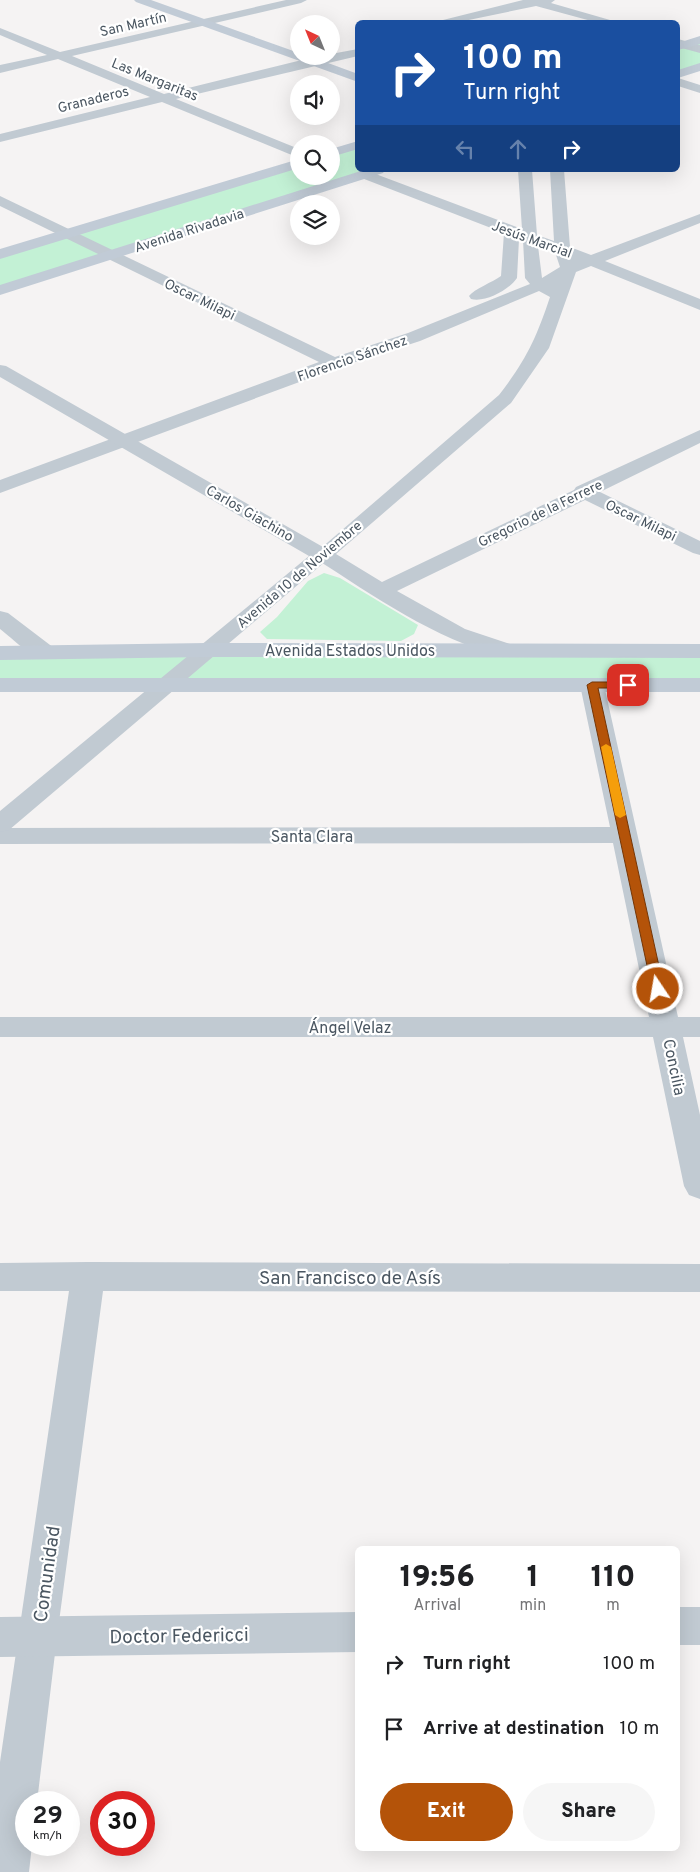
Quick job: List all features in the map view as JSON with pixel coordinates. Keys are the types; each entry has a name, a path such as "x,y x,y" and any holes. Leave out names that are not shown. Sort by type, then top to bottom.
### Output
{"main road":[{"path":"140,0 203,23 290,51"},
{"path":"680,45 700,40"},
{"path":"329,65 355,77"},
{"path":"680,73 700,67"},
{"path":"340,150 355,146"},
{"name":"Avenida Rivadavia","path":"0,254 290,166"},
{"name":"Avenida Rivadavia","path":"0,290 371,172"},
{"name":"Avenida Estados Unidos","path":"0,653 207,650 700,651"},
{"path":"0,685 700,685"}],"street":[{"name":"San Martín","path":"0,69 301,0"},
{"path":"482,20 530,8 538,1"},
{"path":"455,20 538,1 600,20"},
{"name":"Las Margaritas","path":"0,31 290,150"},
{"path":"680,45 700,49"},
{"path":"340,50 355,46"},
{"name":"Granaderos","path":"340,55 355,52"},
{"name":"Granaderos","path":"0,138 292,65"},
{"path":"680,83 700,89"},
{"name":"Jesús Marcial","path":"371,172 512,232 592,261 700,305"},
{"path":"525,172 533,278 540,285 558,294"},
{"path":"557,172 562,250 569,269"},
{"name":"Oscar Milapi","path":"0,200 66,234 328,360"},
{"name":"Florencio Sánchez","path":"0,487 328,360 423,333 540,285 569,269 700,218"},
{"path":"328,360 504,283 509,278 512,232"},
{"name":"Avenida 10 de Noviembre","path":"0,824 323,555 505,399 526,372 544,340 558,294 569,269"},
{"name":"Carlos Giachino","path":"0,370 457,634 502,650"},
{"name":"Gregorio de la Ferrere","path":"381,591 583,491 700,436"},
{"name":"Oscar Milapi","path":"583,491 700,550"},
{"path":"0,618 46,653"},
{"name":"Concilia","path":"592,685 700,1186"},
{"name":"Santa Clara","path":"0,836 625,835"},
{"name":"Ángel Velaz","path":"0,1027 700,1027"},
{"name":"Comunidad","path":"7,1872 18,1637 88,1276"},
{"name":"San Francisco de Asís","path":"0,1277 700,1278"},
{"path":"680,1626 700,1626"},
{"name":"Doctor Federicci","path":"18,1637 355,1632"}],"green space":[{"path":"700,40 700,67 680,73 680,46"},
{"path":"355,146 355,172 372,172 340,182 340,150"},
{"path":"290,166 290,185 331,185 299,195 290,195 290,198 0,290 0,254"},
{"path":"324,573 340,578 418,625 414,634 401,641 267,639 260,632 277,617 308,581"},
{"path":"700,651 700,685 0,685 0,653"}],"slow traffic":[{"path":"606,747 620,815"}],"route":[{"path":"628,685 592,685 658,989"}]}
